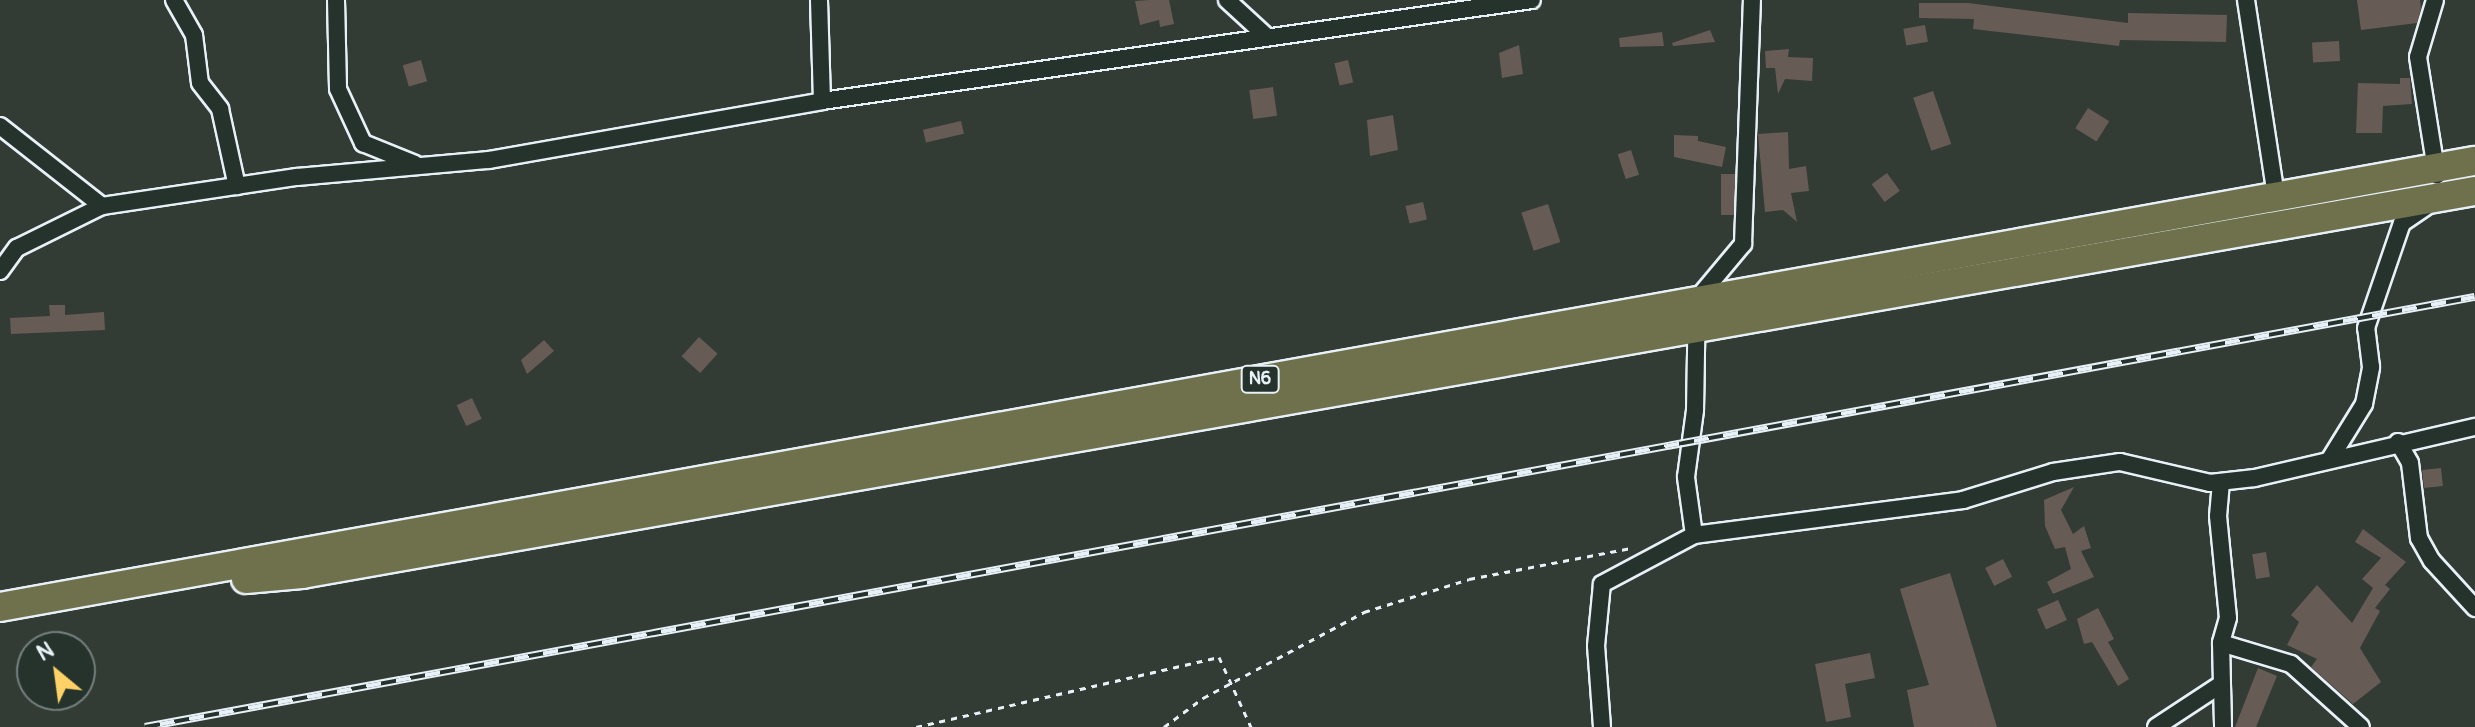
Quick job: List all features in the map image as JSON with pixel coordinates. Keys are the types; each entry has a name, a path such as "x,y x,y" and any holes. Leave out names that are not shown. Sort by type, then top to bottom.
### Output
{"highway":[{"name":"N6","path":"0,607 2475,161"},
{"name":"N6","path":"45,599 302,574 2475,191"}],"street":[{"path":"174,0 194,35 200,83 220,109 237,186"},
{"path":"336,0 338,89 363,143 420,166"},
{"path":"819,0 822,101"},
{"path":"1227,0 1265,35"},
{"path":"0,271 17,248 102,206 237,186 489,160 822,101 1491,2 1532,0"},
{"path":"1694,535 1686,477 1695,410 1697,299 1743,244 1752,0"},
{"path":"2246,0 2276,196"},
{"path":"2330,459 2364,404 2371,367 2366,328 2402,223 2440,197 2418,57 2435,0"},
{"path":"0,126 102,206"},
{"path":"1602,727 1596,646 1602,584 1694,535 1963,500 2053,472 2120,462 2221,482 2475,427"},
{"path":"2398,442 2410,463 2420,506 2419,538 2432,561 2475,608"},
{"path":"2221,482 2218,516 2228,618 2221,643 2223,727"},
{"path":"2221,643 2291,664 2361,727"},
{"path":"2156,727 2220,685"}],"path":[{"path":"1164,727 1232,682 1364,612 1469,579 1634,547"},
{"path":"916,727 1219,657 1251,727"}],"building":[{"path":"1169,0 1174,24 1160,27 1159,20 1140,25 1135,1"},
{"path":"2357,0 2420,0 2421,8 2417,23 2361,30"},
{"path":"1919,3 1968,3 2128,23 2128,13 2227,15 2226,42 2120,40 2119,46 1973,29 1974,19 1919,18"},
{"path":"1925,25 1928,42 1906,46 1903,29"},
{"path":"1710,30 1715,42 1673,46 1672,43"},
{"path":"1662,32 1664,46 1620,47 1619,38"},
{"path":"2339,41 2340,61 2313,62 2312,42"},
{"path":"1519,45 1523,74 1502,78 1499,53"},
{"path":"1789,49 1788,57 1813,58 1812,81 1785,79 1778,94 1775,68 1766,68 1765,51"},
{"path":"421,60 427,81 409,86 403,65"},
{"path":"1348,60 1353,82 1340,86 1334,63"},
{"path":"2400,78 2410,78 2412,104 2383,106 2382,133 2356,133 2358,83 2400,84"},
{"path":"1273,87 1277,116 1253,119 1249,90"},
{"path":"1933,91 1951,144 1931,151 1913,98"},
{"path":"2088,108 2109,121 2096,142 2075,128"},
{"path":"1393,115 1398,150 1370,156 1367,120"},
{"path":"961,121 964,134 926,142 923,130"},
{"path":"1788,132 1789,169 1806,166 1809,191 1791,193 1797,222 1783,210 1765,212 1758,134"},
{"path":"1674,135 1698,136 1698,141 1726,147 1722,167 1674,157"},
{"path":"1631,150 1639,175 1626,179 1618,154"},
{"path":"1887,173 1900,191 1885,202 1872,184"},
{"path":"1721,174 1735,174 1735,215 1721,215"},
{"path":"1423,202 1427,220 1410,224 1405,206"},
{"path":"1548,204 1560,242 1534,251 1521,213"},
{"path":"49,305 65,305 65,315 104,312 105,330 11,334 10,318 50,316"},
{"path":"699,337 718,354 700,373 682,356"},
{"path":"544,340 554,351 527,374 521,360"},
{"path":"472,398 482,419 466,426 457,405"},
{"path":"2441,468 2443,486 2424,488 2422,470"},
{"path":"2074,487 2061,510 2073,534 2084,526 2091,548 2081,551 2094,577 2053,594 2047,582 2071,569 2065,547 2055,549 2045,526 2044,500"},
{"path":"2363,529 2406,562 2385,585 2390,589 2375,608 2380,611 2360,648 2381,682 2353,704 2311,667 2317,659 2287,645 2299,622 2291,615 2317,585 2352,623 2373,588 2362,579 2381,558 2355,542"},
{"path":"2266,552 2270,577 2256,579 2252,554"},
{"path":"2003,559 2012,577 1994,586 1985,568"},
{"path":"1950,573 1997,727 1914,727 1907,690 1929,685 1900,589"},
{"path":"2058,600 2067,620 2046,629 2037,609"},
{"path":"2098,608 2114,639 2108,642 2129,679 2118,686 2092,642 2084,644 2077,619"},
{"path":"1870,653 1875,678 1845,684 1851,717 1826,722 1815,664"},
{"path":"2258,668 2277,676 2256,727 2235,727"}],"railway":[{"path":"145,727 2475,297"}]}
